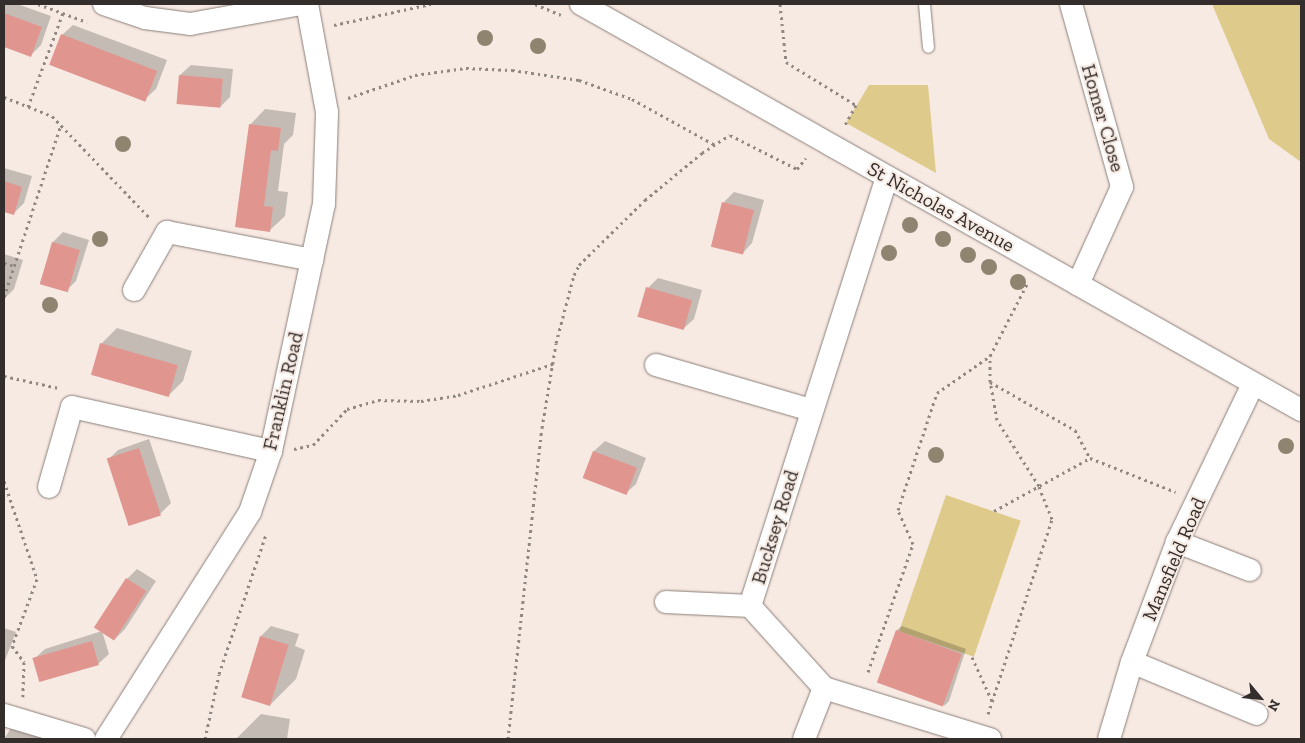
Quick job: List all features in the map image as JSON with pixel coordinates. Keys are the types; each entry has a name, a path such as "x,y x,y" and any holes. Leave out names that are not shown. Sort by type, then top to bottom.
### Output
{"street":[{"path":"104,4 145,18 190,24 301,4"},
{"name":"Franklin Road","path":"106,739 250,512 271,451 324,204 327,112 307,4"},
{"name":"St Nicholas Avenue","path":"581,4 1301,410"},
{"name":"Homer Close","path":"1070,4 1122,187 1078,284"},
{"name":"Bucksey Road","path":"824,688 750,606 811,410 887,177"},
{"path":"134,290 167,232 312,260"},
{"path":"656,365 811,410"},
{"name":"Mansfield Road","path":"1109,739 1132,662 1178,542 1252,384"},
{"path":"49,488 72,407 271,451"},
{"path":"1178,542 1250,570"},
{"path":"666,602 750,606"},
{"path":"1132,662 1257,714"},
{"path":"804,739 824,688 985,738"},
{"path":"14,718 84,739"}],"lane":[{"path":"924,4 928,47"}],"path":[{"path":"38,4 90,23"},
{"path":"332,25 431,4"},
{"path":"780,4 786,62 856,105 834,147"},
{"path":"28,107 63,13"},
{"path":"343,100 415,75 466,68 512,70 579,80 632,99 715,145"},
{"path":"4,97 52,116 138,208 167,232"},
{"path":"4,297 61,125"},
{"path":"508,739 552,364 574,275 579,265 645,200 730,135 797,169 807,156"},
{"path":"985,738 992,701 1052,519 1039,486 997,420 990,382 990,356 1038,262"},
{"path":"4,263 14,266"},
{"path":"868,672 913,544 898,510 937,393 990,356"},
{"path":"294,449 313,445 348,409 378,400 420,401 458,395 552,364"},
{"path":"990,382 1076,430 1090,458 1197,501"},
{"path":"994,511 1090,458"},
{"path":"4,481 37,579 12,646 24,662 14,718"},
{"path":"972,657 992,701"}],"shaded area":[{"path":"1212,4 1301,4 1301,162 1269,139"},
{"path":"869,85 928,85 936,173 846,123"},
{"path":"946,495 1021,521 974,657 899,631"}],"building":[{"path":"4,13 42,27 31,57 4,47"},
{"path":"61,34 157,71 145,102 49,65"},
{"path":"179,75 223,79 220,108 176,104"},
{"path":"249,124 281,128 278,151 271,150 264,206 273,207 270,232 235,227"},
{"path":"4,181 22,187 14,215 4,212"},
{"path":"722,202 754,210 743,255 711,247"},
{"path":"52,242 80,250 68,292 40,284"},
{"path":"646,287 692,300 684,330 637,317"},
{"path":"100,343 178,365 169,397 91,375"},
{"path":"139,448 161,516 129,526 107,459"},
{"path":"593,451 637,468 626,495 583,478"},
{"path":"126,578 146,591 114,641 94,627"},
{"path":"896,630 962,654 943,707 877,683"},
{"path":"260,636 289,645 270,706 241,697"},
{"path":"92,641 99,665 39,682 32,658"}]}
